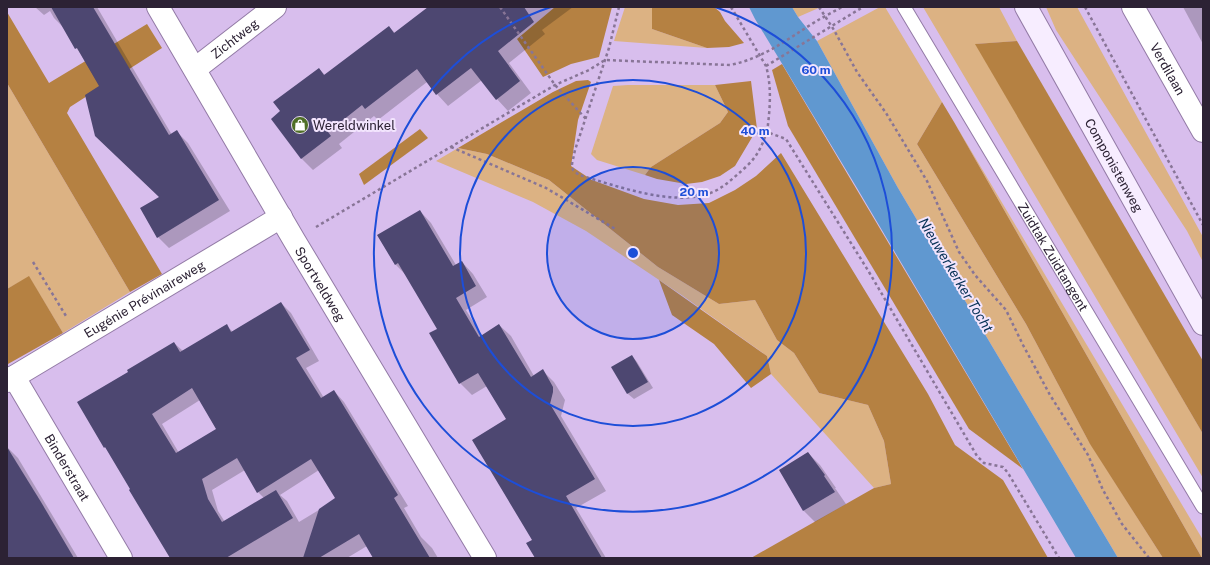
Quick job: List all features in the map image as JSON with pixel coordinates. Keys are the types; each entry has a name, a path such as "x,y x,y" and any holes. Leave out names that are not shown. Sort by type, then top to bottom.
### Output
{"main road":[{"name":"Componistenweg","path":"1026,7 1202,321"}],"street":[{"name":"Sportveldweg","path":"158,7 294,240 485,558"},
{"name":"Zichtweg","path":"195,69 275,7"},
{"name":"Verdilaan","path":"1133,7 1203,131"},
{"name":"Eugénie Prévinaireweg","path":"10,379 281,217"},
{"name":"Binderstraat","path":"10,379 121,558"}],"lane":[{"name":"Zuidtak Zuidtangent","path":"904,7 1203,507"}],"path":[{"path":"500,7 555,85 586,119"},
{"path":"619,7 605,60 575,150 572,164 573,170 579,175 662,197 678,198 714,192 729,182 758,153 767,132 770,110 769,76 766,66 731,7"},
{"path":"819,7 857,72 886,113 927,181 959,252 975,275 1006,310 1050,395 1088,455 1103,490 1122,524 1149,558"},
{"path":"294,240 555,85 589,70 605,60 730,65 746,62 769,51 824,16 842,7"},
{"path":"766,66 863,7"},
{"path":"1085,7 1203,225"},
{"path":"767,132 786,139 869,272 978,456 984,463 1003,467 1008,473 1059,558"},
{"path":"451,147 512,172 546,188 617,230"},
{"path":"33,262 79,338"}],"shaded area":[{"path":"555,7 612,7 599,57 571,64 543,77 517,39"},
{"path":"625,7 652,7 652,29 707,48 614,41"},
{"path":"652,7 714,7 720,12 725,21 744,43 729,47 707,48 652,29"},
{"path":"792,7 821,7 798,17"},
{"path":"880,7 885,7 942,102 917,144 1026,324 1088,440 1163,558 1118,558 898,188 817,41"},
{"path":"923,7 999,7 1017,41 976,44 1203,434 1203,478"},
{"path":"1046,7 1077,7 1203,237 1203,262 1187,231 1056,30"},
{"path":"7,12 49,83 147,24 162,48 70,107 67,113 162,274 130,292 7,83"},
{"path":"1017,41 1203,361 1203,434 975,44"},
{"path":"782,64 1023,469 969,429 788,126 772,70"},
{"path":"588,80 591,82 578,120 571,166 592,180 644,199 678,205 709,203 735,190 756,176 781,153 928,394 955,445 1003,480 1048,558 751,558 874,488 891,484 884,441 868,405 819,393 794,353 777,340 755,300 719,304 658,267 549,180 487,154 458,148 553,92 576,81"},
{"path":"751,81 757,129 735,166 720,176 702,182 686,184 657,179 645,175 651,167 720,123 728,112 715,85"},
{"path":"7,83 130,292 63,333 29,277 7,289"},
{"path":"715,85 728,112 720,123 651,167 645,175 597,160 591,154 613,86"},
{"path":"942,102 1202,558 1163,558 1090,444 1026,324 917,144"},
{"path":"954,122 1203,540 1203,558 1202,558"},
{"path":"420,129 428,138 364,185 359,174"},
{"path":"458,148 487,154 549,180 658,267 719,304 755,300 777,340 794,353 819,393 868,405 884,441 891,484 874,488 771,374 767,356 683,296 586,231 533,202 436,161"},
{"path":"29,276 63,333 8,364 7,289"},
{"path":"659,280 767,356 771,374 751,388 714,344 672,315"}],"water":[{"path":"749,7 792,7 817,41 898,188 1118,558 1076,558"}],"building":[{"path":"51,7 93,7 169,135 177,130 219,200 157,238 140,208 159,197 95,136 85,95 99,86 77,48 75,49"},
{"path":"428,7 524,7 534,22 498,51 520,81 496,100 471,68 436,95 417,69 365,109 362,105 328,132 331,136 301,159 271,119 280,111 273,102 319,68 324,75 389,26 394,33"},
{"path":"420,210 453,266 462,261 476,286 456,298 479,337 499,324 531,377 543,369 553,387 550,404 595,479 566,496 602,558 535,558 526,543 532,540 472,440 506,419 478,373 459,384 429,333 437,329 398,263 395,265 377,235"},
{"path":"281,302 310,350 296,358 321,398 334,390 398,495 394,498 430,558 373,558 359,534 319,558 303,558 319,509 335,498 311,459 257,493 237,458 202,479 208,499 222,522 276,490 293,518 226,558 170,558 77,402 128,372 127,370 174,342 180,352 227,324 231,332","holes":["192,388 216,429 176,453 152,414"]},
{"path":"632,355 648,382 627,394 611,367"},
{"path":"7,447 41,502 74,558 7,558"},
{"path":"808,452 825,475 824,476 835,492 803,511 779,470"}],"place":[{"name":"Wereldwinkel","path":"300,125"}],"water label":[{"name":"Nieuwerkerker Tocht","path":"956,275"}]}
